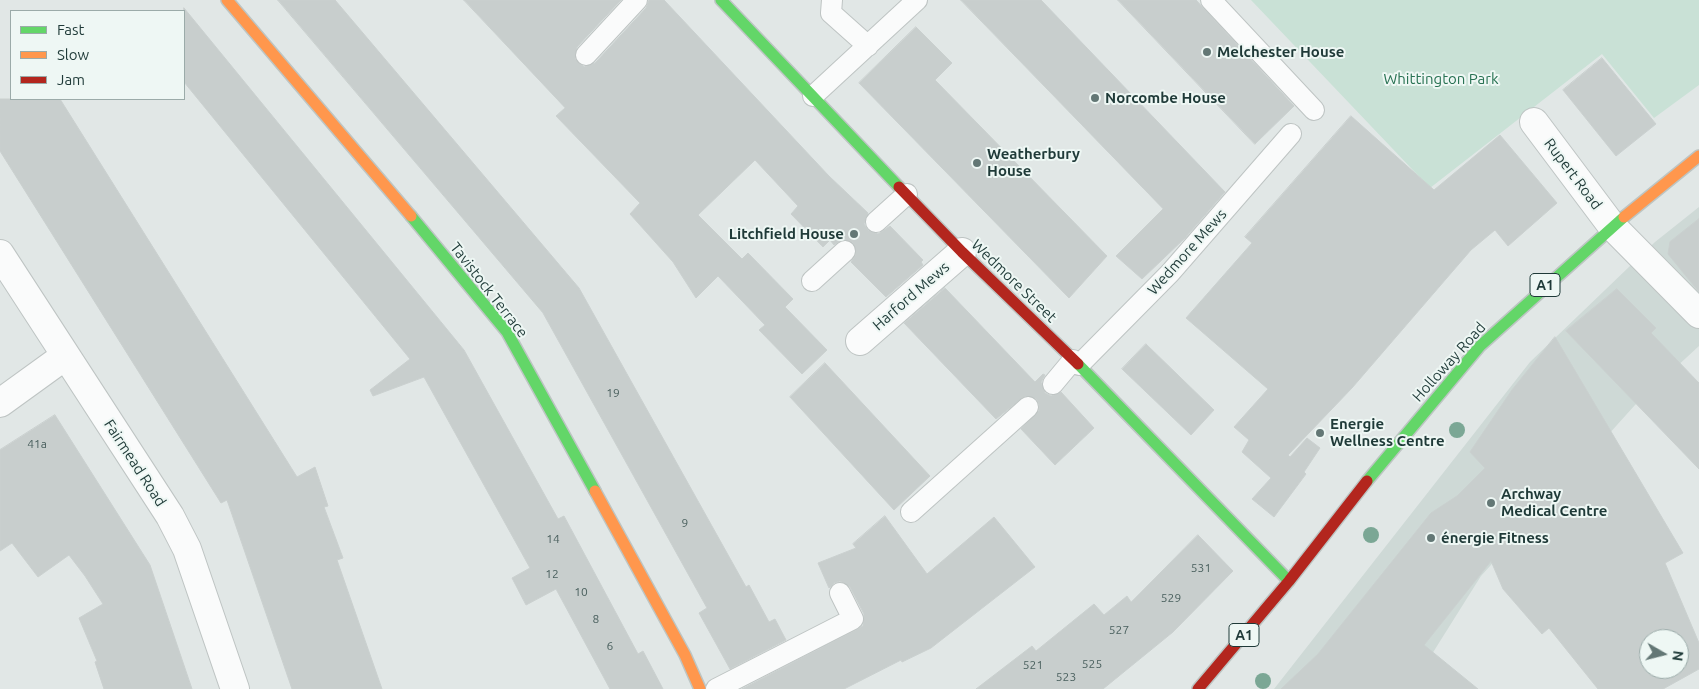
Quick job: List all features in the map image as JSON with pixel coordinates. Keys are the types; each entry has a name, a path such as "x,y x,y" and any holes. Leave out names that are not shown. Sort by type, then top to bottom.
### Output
{"main road":[{"name":"Tavistock Terrace","path":"226,0 344,136 507,332 685,655 700,689"},
{"name":"Wedmore Street","path":"721,0 962,252 1076,362 1289,581"},
{"name":"Holloway Road","path":"1198,689 1289,581 1348,504 1480,346 1612,226 1699,156"}],"street":[{"name":"Rupert Road","path":"1534,122 1612,226 1699,314"},
{"name":"Harford Mews","path":"860,341 962,252"},
{"name":"Fairmead Road","path":"0,254 170,516 183,540 235,689"},
{"path":"0,403 65,356"}],"lane":[{"path":"586,55 637,0"},
{"path":"832,0 831,13 868,46"},
{"path":"813,96 917,0"},
{"path":"1211,0 1314,110"},
{"name":"Wedmore Mews","path":"1053,384 1170,272 1291,134"},
{"path":"876,222 907,194"},
{"path":"812,280 844,251"},
{"path":"911,512 1028,407"},
{"path":"716,689 852,620 840,593"}],"shaded area":[{"path":"1699,207 1699,346 1635,405 1481,576 1410,689 1274,689 1530,362 1655,242"}],"green space":[{"name":"Whittington Park","path":"1251,0 1699,0 1699,85 1654,118 1602,54 1430,188"}],"building":[{"path":"278,0 335,0 579,288 746,587 749,585 769,622 775,619 786,640 730,669 699,613 707,608 543,313"},
{"path":"464,0 621,0 577,47 575,59 584,67 595,63 646,8 649,0 664,0 829,176 868,213 864,224 868,230 878,234 890,226 923,260 921,262 923,265 886,297 851,262 856,254 853,243 843,239 834,245 830,240 823,247 791,214 798,206 755,160 698,215 742,259 748,253 793,299 785,307 827,350 802,374 759,330 765,325 718,276 696,298 673,262 630,214 640,203 556,116 565,108"},
{"name":"Norcombe House","path":"961,0 1041,0 1225,192 1185,238 1142,279 1116,256 1163,209"},
{"name":"Melchester House","path":"1118,0 1196,0 1294,106 1255,144"},
{"path":"184,8 464,350 558,519 564,516 638,654 643,651 663,689 610,689 556,589 526,605 512,578 530,568 424,377 373,396 370,390 410,359 185,83"},
{"name":"Weatherbury House","path":"916,27 952,63 935,80 1107,256 1069,298 859,83"},
{"path":"1602,58 1656,124 1616,156 1563,90"},
{"path":"0,99 61,100 297,477 315,467 328,506 324,507 343,558 337,560 382,689 292,689 227,500 221,503 0,151"},
{"path":"1351,116 1434,190 1500,135 1557,203 1508,246 1495,230 1471,250 1352,388 1288,455 1290,457 1307,438 1320,448 1304,472 1306,474 1274,517 1252,499 1271,478 1242,452 1249,440 1234,427 1268,389 1186,318 1252,243 1245,237"},
{"path":"1699,219 1699,292 1668,254 1670,242"},
{"path":"945,288 1035,382 1043,374 1045,375 1041,382 1045,393 1051,396 1061,392 1094,428 1055,465 1021,429 1039,411 1039,404 1036,399 1025,396 996,419 904,323"},
{"path":"1617,289 1656,328 1651,333 1699,383 1699,469 1566,331"},
{"path":"1555,337 1683,553 1665,563 1699,643 1699,669 1689,675 1689,629 1639,629 1639,679 1681,679 1663,689 1598,689 1549,628 1542,634 1503,589 1491,561 1424,645 1478,689 1281,689 1318,654 1431,513 1457,496 1485,468 1470,452 1512,390"},
{"path":"1146,344 1214,410 1191,435 1122,369"},
{"path":"825,363 930,476 894,510 790,397"},
{"path":"55,415 150,565 192,689 104,689 95,662 97,661 79,618 103,604 85,576 69,555 38,577 12,543 0,551 0,450"},
{"path":"885,516 927,574 994,517 1035,567 931,648 902,662 901,660 844,689 742,689 863,626 864,614 850,587 840,581 834,583 829,588 818,563 856,548 853,544"},
{"path":"1198,535 1233,571 1173,632 1103,689 976,689 1032,646 1036,651 1094,604 1104,615 1127,596 1131,602"}],"traffic: fast":[{"path":"721,0 899,187"},
{"path":"411,216 507,332 595,491"},
{"path":"1367,481 1480,346 1624,217"},
{"path":"1078,364 1289,581"}],"traffic: slow":[{"path":"227,0 411,216"},
{"path":"1624,217 1699,156"},
{"path":"595,491 685,655 700,689"}],"traffic: jam":[{"path":"899,187 962,252 1078,364"},
{"path":"1198,689 1289,581 1367,481"}],"place":[{"name":"Melchester House","path":"1207,52"},
{"name":"Norcombe House","path":"1095,98"},
{"name":"Weatherbury House","path":"977,163"},
{"name":"Litchfield House","path":"854,234"},
{"name":"Energie Wellness Centre","path":"1320,433"},
{"name":"Archway Medical Centre","path":"1491,503"},
{"name":"énergie Fitness","path":"1431,538"}]}
